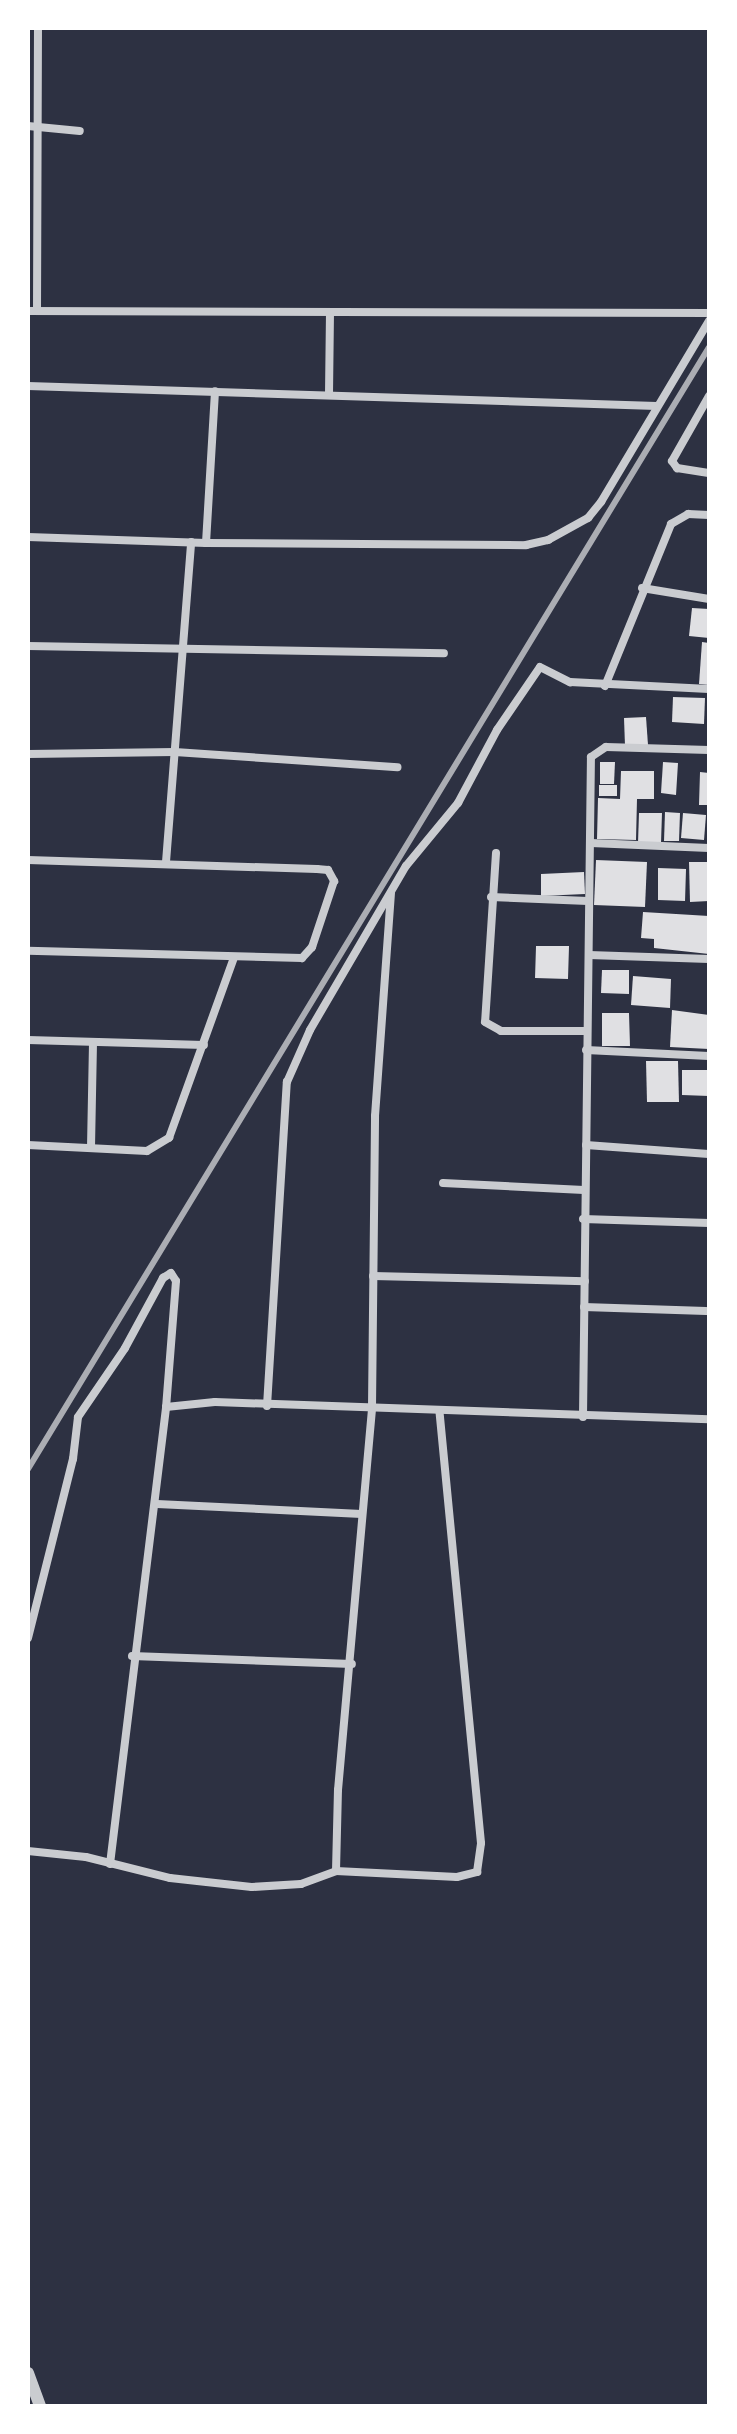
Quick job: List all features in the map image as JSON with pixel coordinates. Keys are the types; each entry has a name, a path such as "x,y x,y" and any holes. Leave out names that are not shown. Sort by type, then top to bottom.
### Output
{"street":[{"path":"38,28 33,126 32,311 709,313"},
{"path":"33,126 80,131"},
{"path":"329,394 330,314"},
{"path":"28,537 206,543 526,545 548,540 588,518 601,502 709,321"},
{"path":"28,386 657,406"},
{"path":"206,543 215,391"},
{"path":"709,396 672,461 677,468 709,473"},
{"path":"605,686 642,588 678,517 709,515"},
{"path":"166,862 185,651 191,542"},
{"path":"642,588 709,599"},
{"path":"28,646 444,653"},
{"path":"267,1406 287,1082 310,1030 391,892 458,803 497,730 540,667 570,682 709,689"},
{"path":"583,1417 591,757 596,751 709,750"},
{"path":"28,754 175,752 397,767"},
{"path":"591,843 709,848"},
{"path":"496,853 484,1015 489,1027 586,1031"},
{"path":"28,860 166,862 317,869 333,874 307,955 234,957 28,951"},
{"path":"336,1871 338,1790 352,1664 372,1407 375,1116 391,892"},
{"path":"491,897 588,901"},
{"path":"589,955 709,959"},
{"path":"28,1145 147,1151 169,1138 234,957"},
{"path":"28,1040 204,1045"},
{"path":"91,1147 93,1042"},
{"path":"586,1050 709,1056"},
{"path":"586,1145 709,1154"},
{"path":"443,1183 584,1190"},
{"path":"583,1219 709,1223"},
{"path":"28,1638 73,1459 78,1417 125,1348 163,1278 171,1273 176,1281 157,1504 132,1656 110,1864"},
{"path":"373,1276 585,1281"},
{"path":"584,1307 706,1311"},
{"path":"166,1407 215,1402 709,1419"},
{"path":"28,1851 110,1864 143,1873 252,1887 301,1884 336,1871 470,1876 482,1862 439,1410"},
{"path":"157,1504 362,1514"},
{"path":"132,1656 352,1664"},
{"path":"28,2373 40,2406"}],"building":[{"path":"692,608 709,609 709,638 689,636"},
{"path":"702,642 709,643 709,685 699,684"},
{"path":"673,697 705,698 704,724 672,722"},
{"path":"646,717 648,745 625,746 624,718"},
{"path":"600,762 615,762 614,784 600,784"},
{"path":"663,762 678,763 676,795 661,793"},
{"path":"621,771 654,771 654,799 637,799 636,840 597,839 598,798 620,799"},
{"path":"700,772 709,773 709,805 699,805"},
{"path":"599,785 617,785 617,796 599,796"},
{"path":"665,812 680,813 679,841 664,841"},
{"path":"639,813 662,813 661,843 638,843"},
{"path":"683,813 706,815 704,840 681,838"},
{"path":"596,860 647,862 645,907 594,905"},
{"path":"689,862 709,862 709,901 690,902"},
{"path":"658,868 686,869 685,901 658,900"},
{"path":"584,872 585,894 541,896 541,874"},
{"path":"643,912 709,916 709,954 654,948 654,939 641,938"},
{"path":"536,946 569,946 568,979 535,978"},
{"path":"602,970 629,970 629,994 601,993"},
{"path":"633,976 671,979 670,1008 631,1005"},
{"path":"672,1010 709,1015 709,1049 670,1047"},
{"path":"602,1013 629,1013 630,1046 602,1046"},
{"path":"646,1061 678,1061 679,1102 647,1102"},
{"path":"682,1070 709,1070 709,1096 682,1095"}],"railway":[{"path":"28,1469 709,347"}]}
